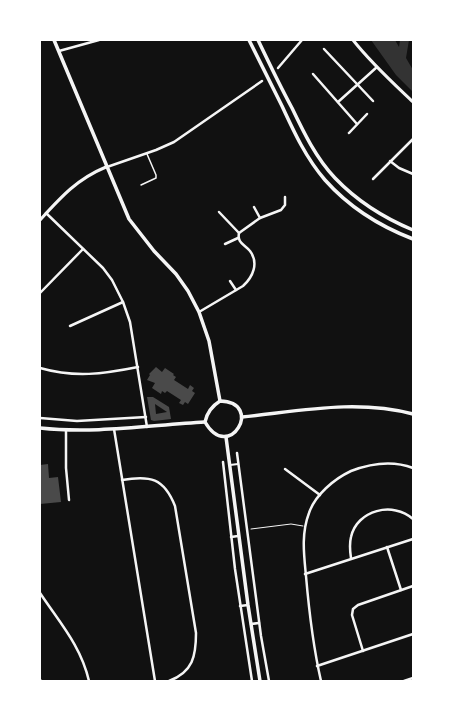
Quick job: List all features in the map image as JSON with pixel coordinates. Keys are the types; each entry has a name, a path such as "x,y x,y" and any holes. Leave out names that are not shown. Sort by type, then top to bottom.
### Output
{"main road":[{"path":"54,40 129,219 154,251 176,274 188,291 199,312 209,341 220,401"},
{"path":"249,40 299,140 317,169 326,180 338,193 368,217 385,227 413,239"},
{"path":"258,40 302,130 313,149 331,174 371,208 413,230"},
{"path":"220,401 225,401 236,406 242,416 237,430 226,437 219,436 214,433 205,422 213,405 220,401"},
{"path":"242,416 351,406 380,408 413,414"},
{"path":"40,428 66,430 114,429 205,422"},
{"path":"226,437 250,624 260,681"}],"street":[{"path":"58,51 99,40"},
{"path":"278,68 302,40"},
{"path":"353,40 377,67 413,102"},
{"path":"324,49 358,84 373,102"},
{"path":"338,102 377,67"},
{"path":"313,74 357,124"},
{"path":"40,220 71,188 94,172 174,142 262,81"},
{"path":"349,133 367,114"},
{"path":"373,179 413,139"},
{"path":"390,161 399,168 413,174"},
{"path":"199,312 249,281 254,267 252,255 240,242 238,238 239,233 260,218 281,210 285,205 285,197"},
{"path":"254,206 260,218"},
{"path":"219,212 239,233"},
{"path":"46,213 103,268 123,302 130,322 147,427"},
{"path":"225,244 238,238"},
{"path":"40,293 83,249"},
{"path":"230,281 236,290"},
{"path":"70,326 123,302"},
{"path":"40,368 66,374 80,375 138,367"},
{"path":"40,418 78,421 146,417"},
{"path":"114,429 154,681"},
{"path":"66,430 66,468 69,500"},
{"path":"237,452 259,623 269,681"},
{"path":"229,460 223,462 240,606 252,681"},
{"path":"321,681 313,642 303,547 305,527 309,512 320,495 347,473 367,465 382,463 404,465 413,468"},
{"path":"230,465 238,464"},
{"path":"285,469 320,495"},
{"path":"122,480 145,478 154,480 163,486 169,493 175,506 196,633 196,648 193,661 187,669 179,676 169,681"},
{"path":"351,558 349,548 351,536 363,518 377,511 395,509 407,514 413,519"},
{"path":"231,537 238,536"},
{"path":"306,574 351,558 413,539"},
{"path":"387,547 401,590"},
{"path":"241,557 250,557"},
{"path":"363,651 352,615 353,609 358,605 413,586"},
{"path":"40,594 76,645 86,669 89,681"},
{"path":"240,606 248,605"},
{"path":"250,624 259,623"},
{"path":"317,666 413,634"},
{"path":"404,681 413,678"}],"lane":[{"path":"141,184 156,178 147,153"}],"path":[{"path":"247,529 291,524 305,527"}],"shaded area":[{"path":"371,40 395,40 399,47 400,40 409,40 406,58 413,70 413,92 396,75"}],"building":[{"path":"156,367 162,372 165,368 174,374 173,375 176,377 174,380 188,389 190,385 194,388 192,391 195,393 188,404 185,402 183,405 179,403 181,400 167,391 165,393 162,391 161,394 152,388 155,383 147,380 150,375 149,374"},
{"path":"147,397 153,397 169,407 171,419 151,420","holes":["155,404 167,412 156,414"]},
{"path":"48,464 49,478 58,477 61,502 40,504 40,465"}]}
